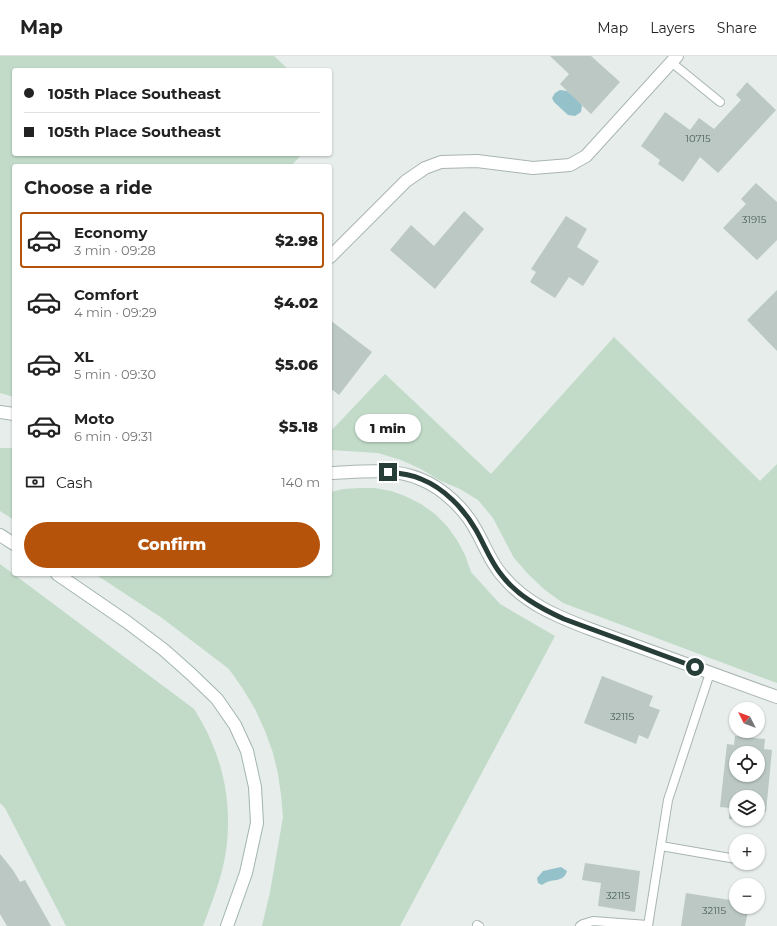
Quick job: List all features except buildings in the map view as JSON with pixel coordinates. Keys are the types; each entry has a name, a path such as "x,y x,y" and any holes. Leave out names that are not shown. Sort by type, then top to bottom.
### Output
{"street":[{"path":"332,255 406,181 425,168 441,162 477,161 533,168 570,165 586,156 674,59"},
{"path":"0,412 12,414"},
{"path":"332,474 388,472 406,474 435,486 458,505 469,518 500,574 527,599 544,610 564,619 777,697"},
{"path":"0,535 12,543"},
{"path":"60,576 127,622 164,650 217,699 235,725 247,751 255,787 257,823 246,873 227,926"}],"lane":[{"path":"674,59 720,102"},
{"path":"580,926 593,921 648,926 668,800 710,673"},
{"path":"661,846 729,858"}],"green space":[{"path":"0,56 274,56 287,68 12,68 12,156 300,156 293,164 12,164 12,396 0,393"},
{"path":"614,337 760,481 777,464 777,683 563,603 545,590 514,558 493,518 478,500 460,489 401,460 378,453 332,450 332,430 385,374 491,474"},
{"path":"0,448 12,448 12,519 0,511"},
{"path":"375,488 391,491 421,504 435,514 447,526 465,555 471,572 500,604 555,636 400,926 262,926 270,892 283,817 278,774 273,753 255,709 229,669 162,618 98,576 332,576 332,492 344,489"},
{"path":"0,564 12,573 12,576 16,576 194,709 203,725 217,756 222,772 228,822 222,871 203,926 66,926 5,808 0,803"}],"water":[{"path":"560,90 567,91 580,102 582,106 581,112 575,116 568,115 554,102 552,98 555,93"},
{"path":"561,867 567,871 563,878 550,881 542,885 538,883 537,878 543,871"}],"route":[{"path":"388,472 406,474 435,486 458,505 469,518 477,531 500,574 527,599 544,610 590,629 695,667"}]}
